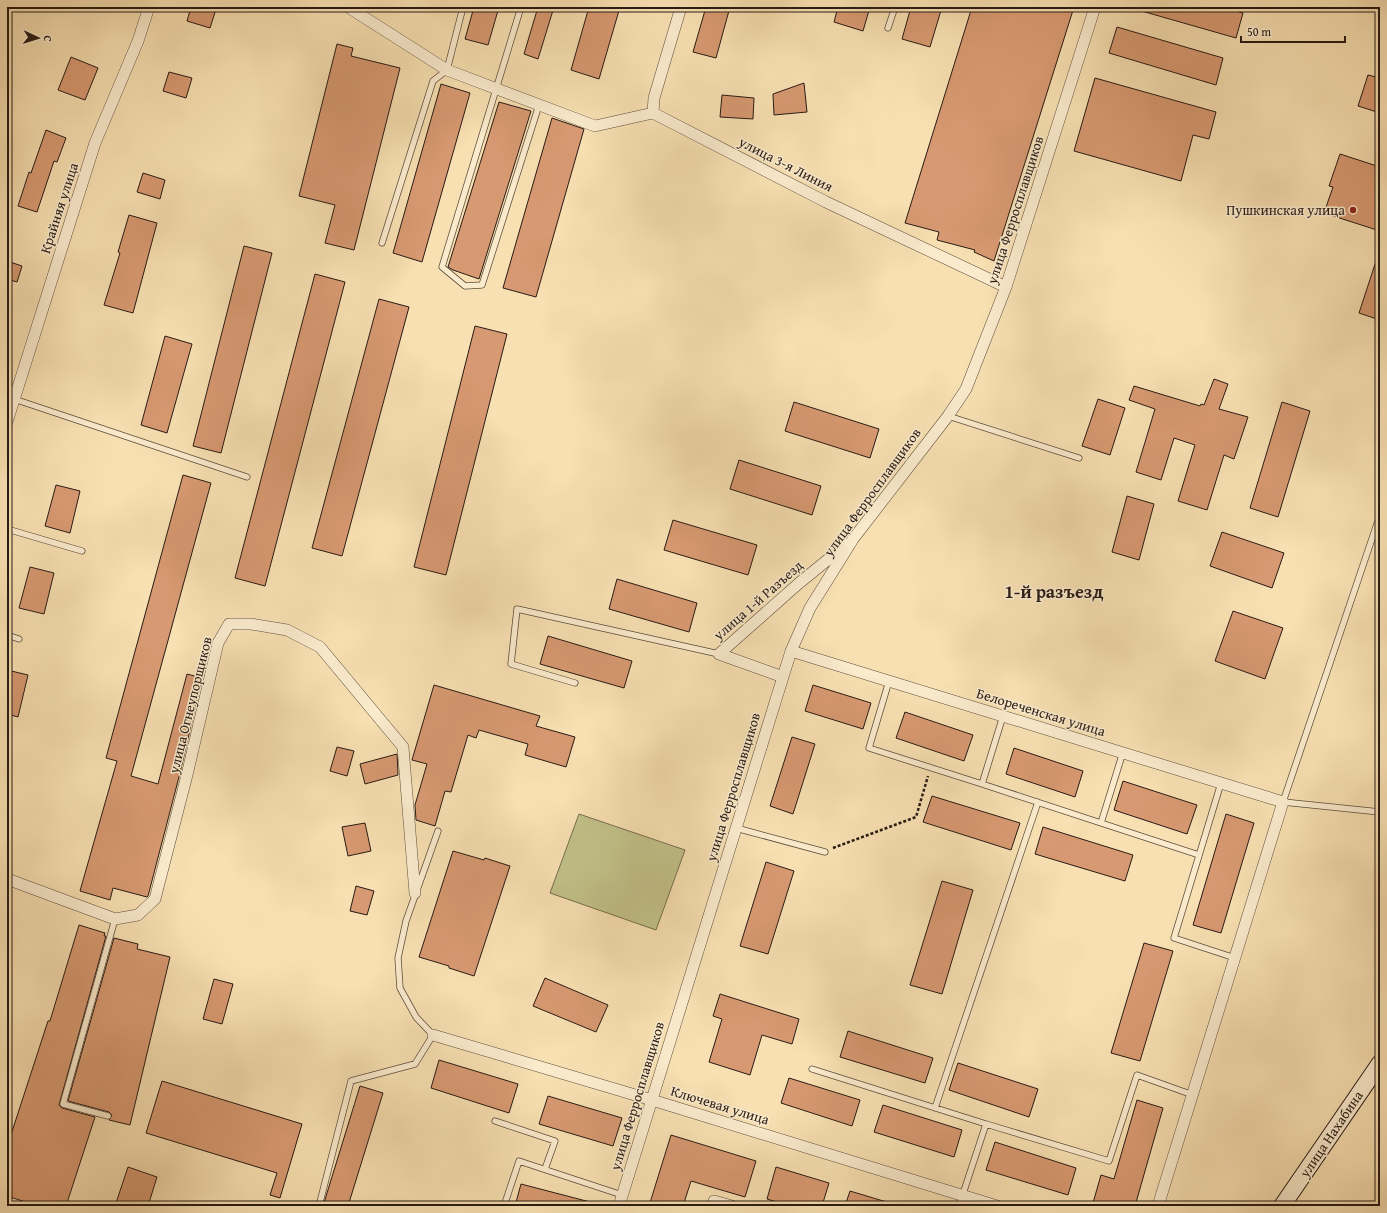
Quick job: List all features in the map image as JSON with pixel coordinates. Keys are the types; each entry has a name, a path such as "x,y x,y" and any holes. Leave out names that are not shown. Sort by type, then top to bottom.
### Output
{"main road":[{"name":"улица Нахабина","path":"1282,1206 1380,1063"}],"street":[{"name":"Крайняя улица","path":"7,422 11,398 95,143 138,41 149,7"},
{"path":"348,7 447,70 595,126 653,113 654,98 681,7"},
{"name":"улица Ферросплавщиков","path":"619,1206 791,650 810,608 853,539 948,416 966,389 1006,287 1095,7"},
{"name":"улица 3-я Линия","path":"653,113 826,202 1006,287"},
{"name":"улица 1-й Разъезд","path":"719,654 798,584 853,539"},
{"name":"улица Огнеупорщиков","path":"115,919 138,915 155,899 187,775 218,643 229,624 251,624 287,630 320,647 403,747 415,893"},
{"name":"Белореченская улица","path":"791,650 1283,802"},
{"path":"719,654 782,677"},
{"path":"1158,1206 1283,802"},
{"path":"7,879 115,919"},
{"name":"Ключевая улица","path":"433,1036 652,1100 997,1206"},
{"path":"712,1206 714,1201 732,1206"}],"lane":[{"path":"382,243 433,81 447,70 463,7"},
{"path":"521,7 442,268 465,286 482,285 539,105"},
{"path":"888,28 895,7"},
{"path":"11,398 247,477"},
{"path":"948,416 1079,458"},
{"path":"1380,515 1283,802 1380,812"},
{"path":"7,528 82,551"},
{"path":"574,683 511,664 517,609 719,654"},
{"path":"7,635 20,638"},
{"path":"889,680 868,748 1199,855"},
{"path":"982,784 1003,716"},
{"path":"1101,823 1123,752"},
{"path":"1221,783 1174,938 1235,958"},
{"path":"934,1108 1038,802"},
{"path":"736,828 825,852"},
{"path":"319,1206 351,1081 415,1064 433,1036 416,1016 400,988 398,958 406,921 438,831"},
{"path":"108,1116 63,1104 115,919"},
{"path":"812,1069 1109,1161 1137,1076 1193,1095"},
{"path":"495,1121 555,1140 545,1169"},
{"path":"959,1206 986,1124"},
{"path":"504,1206 519,1161 622,1195"}],"path":[{"path":"825,852 916,817 930,768"}],"shaded area":[{"path":"579,814 685,850 656,930 550,893"}],"building":[{"path":"191,7 210,7 216,9 210,28 187,21"},
{"path":"474,7 499,7 488,45 465,39"},
{"path":"538,7 554,7 538,59 524,54"},
{"path":"589,7 620,7 599,79 571,70"},
{"path":"706,7 730,7 716,58 693,52"},
{"path":"838,7 870,7 863,31 834,22"},
{"path":"911,7 942,7 930,47 902,39"},
{"path":"972,7 1074,7 994,261 974,252 975,250 937,240 939,232 905,223"},
{"path":"1139,7 1222,7 1243,13 1236,38 1138,10"},
{"path":"1117,27 1223,58 1216,85 1109,53"},
{"path":"337,44 353,48 351,56 400,68 354,250 325,243 335,205 299,196"},
{"path":"71,57 98,68 85,100 58,90"},
{"path":"169,72 192,78 186,98 163,91"},
{"path":"1368,75 1380,78 1380,113 1358,106"},
{"path":"1095,78 1216,112 1209,139 1193,135 1181,181 1074,151"},
{"path":"804,83 807,112 774,115 773,94"},
{"path":"441,84 470,93 422,262 393,253"},
{"path":"722,95 754,98 753,119 720,117"},
{"path":"499,102 531,111 479,279 448,267"},
{"path":"552,118 584,129 536,297 503,288"},
{"path":"46,130 66,138 57,162 54,161 37,212 18,206 29,172 31,173"},
{"path":"1340,154 1380,167 1380,231 1324,213 1333,187 1329,186"},
{"path":"143,173 165,180 160,199 137,192"},
{"path":"129,215 157,223 133,313 104,305 120,253 118,252"},
{"path":"244,246 272,253 221,453 193,446"},
{"path":"1378,255 1380,255 1380,320 1359,313"},
{"path":"7,261 22,266 17,282 7,279"},
{"path":"315,274 345,282 265,586 235,578"},
{"path":"379,299 409,307 342,556 312,548"},
{"path":"475,326 507,334 446,575 414,567"},
{"path":"165,336 192,344 167,433 141,425"},
{"path":"1214,379 1228,384 1219,409 1248,417 1234,459 1224,455 1207,510 1178,501 1195,445 1174,438 1161,480 1136,472 1155,409 1129,400 1134,386 1200,406 1201,404 1204,405"},
{"path":"1098,399 1125,408 1110,455 1082,446"},
{"path":"794,402 879,429 870,458 785,431"},
{"path":"1282,402 1310,411 1278,517 1250,508"},
{"path":"739,460 821,486 812,515 730,489"},
{"path":"183,475 211,483 131,776 158,784 187,674 202,678 180,773 148,896 113,888 110,900 80,891 117,761 106,758"},
{"path":"56,485 80,491 70,533 45,526"},
{"path":"1127,496 1154,504 1139,560 1112,552"},
{"path":"673,520 757,545 748,575 664,550"},
{"path":"1222,532 1284,553 1272,588 1210,566"},
{"path":"30,567 54,573 44,614 19,608"},
{"path":"617,579 697,603 689,632 609,609"},
{"path":"1233,611 1283,628 1265,679 1215,661"},
{"path":"548,636 632,661 624,688 540,664"},
{"path":"7,670 28,675 18,717 7,714"},
{"path":"434,685 540,716 536,726 575,737 566,767 525,755 528,744 479,730 476,738 468,735 451,792 445,791 435,826 416,820 415,805 427,764 412,760"},
{"path":"813,685 871,703 863,729 805,711"},
{"path":"905,712 973,735 964,761 896,738"},
{"path":"792,737 815,744 793,814 770,806"},
{"path":"337,747 354,751 347,776 330,771"},
{"path":"1014,748 1083,771 1075,797 1006,774"},
{"path":"397,754 398,775 365,784 360,764"},
{"path":"1123,781 1197,805 1187,834 1114,810"},
{"path":"932,796 1020,823 1011,850 923,822"},
{"path":"1226,814 1254,823 1221,933 1193,925"},
{"path":"365,823 371,851 348,856 342,827"},
{"path":"1043,827 1133,855 1125,881 1035,854"},
{"path":"453,851 484,860 485,858 510,866 474,976 449,968 449,966 419,957"},
{"path":"766,862 794,871 768,954 740,946"},
{"path":"942,881 973,890 942,994 910,985"},
{"path":"356,886 374,891 367,915 350,911"},
{"path":"79,925 105,933 104,936 106,936 59,1105 62,1108 95,1117 66,1206 38,1206 7,1196 7,1147 48,1021 50,1021"},
{"path":"114,938 138,944 137,949 170,957 130,1125 109,1120 112,1115 109,1112 68,1101"},
{"path":"1144,943 1173,951 1140,1061 1111,1053"},
{"path":"545,978 608,1005 596,1032 533,1006"},
{"path":"214,979 233,984 222,1024 203,1019"},
{"path":"720,994 799,1019 792,1044 762,1035 750,1075 709,1062 722,1019 713,1016"},
{"path":"848,1031 933,1058 925,1083 840,1057"},
{"path":"439,1060 518,1084 509,1113 431,1088"},
{"path":"958,1063 1038,1089 1029,1117 949,1090"},
{"path":"789,1078 860,1100 852,1126 781,1103"},
{"path":"162,1081 302,1124 280,1198 270,1195 277,1173 146,1133"},
{"path":"360,1086 383,1093 348,1206 323,1206"},
{"path":"548,1096 622,1118 613,1146 539,1124"},
{"path":"1137,1100 1163,1108 1135,1206 1103,1206 1093,1203 1101,1175 1114,1179"},
{"path":"883,1105 962,1130 954,1157 874,1132"},
{"path":"671,1135 756,1161 745,1197 691,1181 683,1206 649,1206"},
{"path":"995,1142 1076,1168 1068,1195 986,1170"},
{"path":"128,1167 157,1177 148,1206 115,1206"},
{"path":"776,1167 829,1183 822,1206 789,1206 767,1199"},
{"path":"521,1184 590,1202 590,1206 515,1206"},
{"path":"850,1191 890,1203 890,1206 845,1206"}],"place":[{"name":"Пушкинская улица","path":"1353,210"}],"district":[{"name":"1-й разъезд","path":"1054,592"}]}
